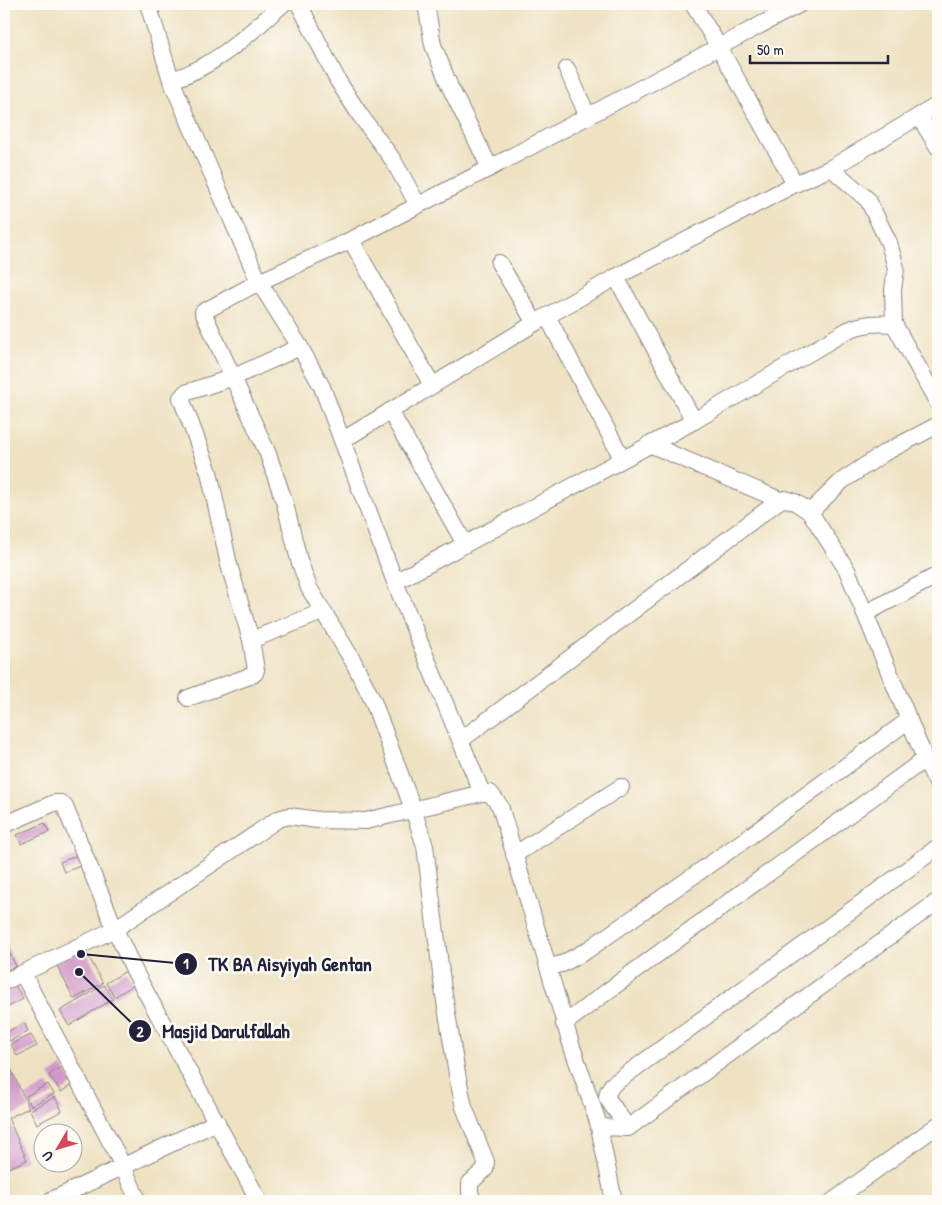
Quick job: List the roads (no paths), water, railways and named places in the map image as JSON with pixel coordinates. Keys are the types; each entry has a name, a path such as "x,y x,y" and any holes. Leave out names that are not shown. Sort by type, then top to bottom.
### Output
{"street":[{"path":"148,4 171,80 259,282 300,347 322,387 395,582 482,792"},
{"path":"171,80 202,67 226,53 283,4"},
{"path":"299,4 338,80 360,115 393,160 418,206"},
{"path":"426,4 433,44 450,87 490,168"},
{"path":"693,4 795,184"},
{"path":"473,1201 470,1183 484,1168 486,1162 470,1123 457,1074 442,989 425,846 414,808 372,701 353,661 309,588 299,560 285,504 268,454 203,312 259,282 351,240 418,206 588,118 800,4"},
{"path":"567,69 588,118"},
{"path":"342,440 616,277 795,184 831,168 938,106"},
{"path":"919,116 938,148"},
{"path":"831,168 868,200 890,243 896,268 893,290 894,324 938,403"},
{"path":"351,240 432,385"},
{"path":"499,264 541,320 622,458"},
{"path":"616,277 694,421"},
{"path":"395,582 622,458 694,421 848,330 872,322 894,324"},
{"path":"188,698 255,673 256,670 251,640 228,565 209,472 181,398 185,393 234,377 300,347"},
{"path":"390,411 465,544"},
{"path":"810,512 842,481 877,458 938,425"},
{"path":"649,444 780,500 795,502 810,512 847,570 938,785"},
{"path":"461,740 780,500"},
{"path":"866,613 938,576"},
{"path":"251,640 322,612"},
{"path":"548,967 562,964 586,952 909,720"},
{"path":"564,1024 669,944 926,759"},
{"path":"514,855 621,787"},
{"path":"4,982 114,929 278,819 295,817 318,820 366,821 482,792 490,793 500,806 564,1024 599,1127 614,1201"},
{"path":"4,825 54,803 63,804 114,929 135,972 260,1201"},
{"path":"628,1128 608,1098 608,1092 612,1085 938,846"},
{"path":"599,1127 628,1128 938,901"},
{"path":"23,974 123,1166 138,1201"},
{"path":"50,1201 216,1122"},
{"path":"833,1201 938,1124"}],"place":[{"name":"TK BA Aisyiyah Gentan","path":"81,954"},
{"name":"Masjid Darulfallah","path":"79,972"}]}
